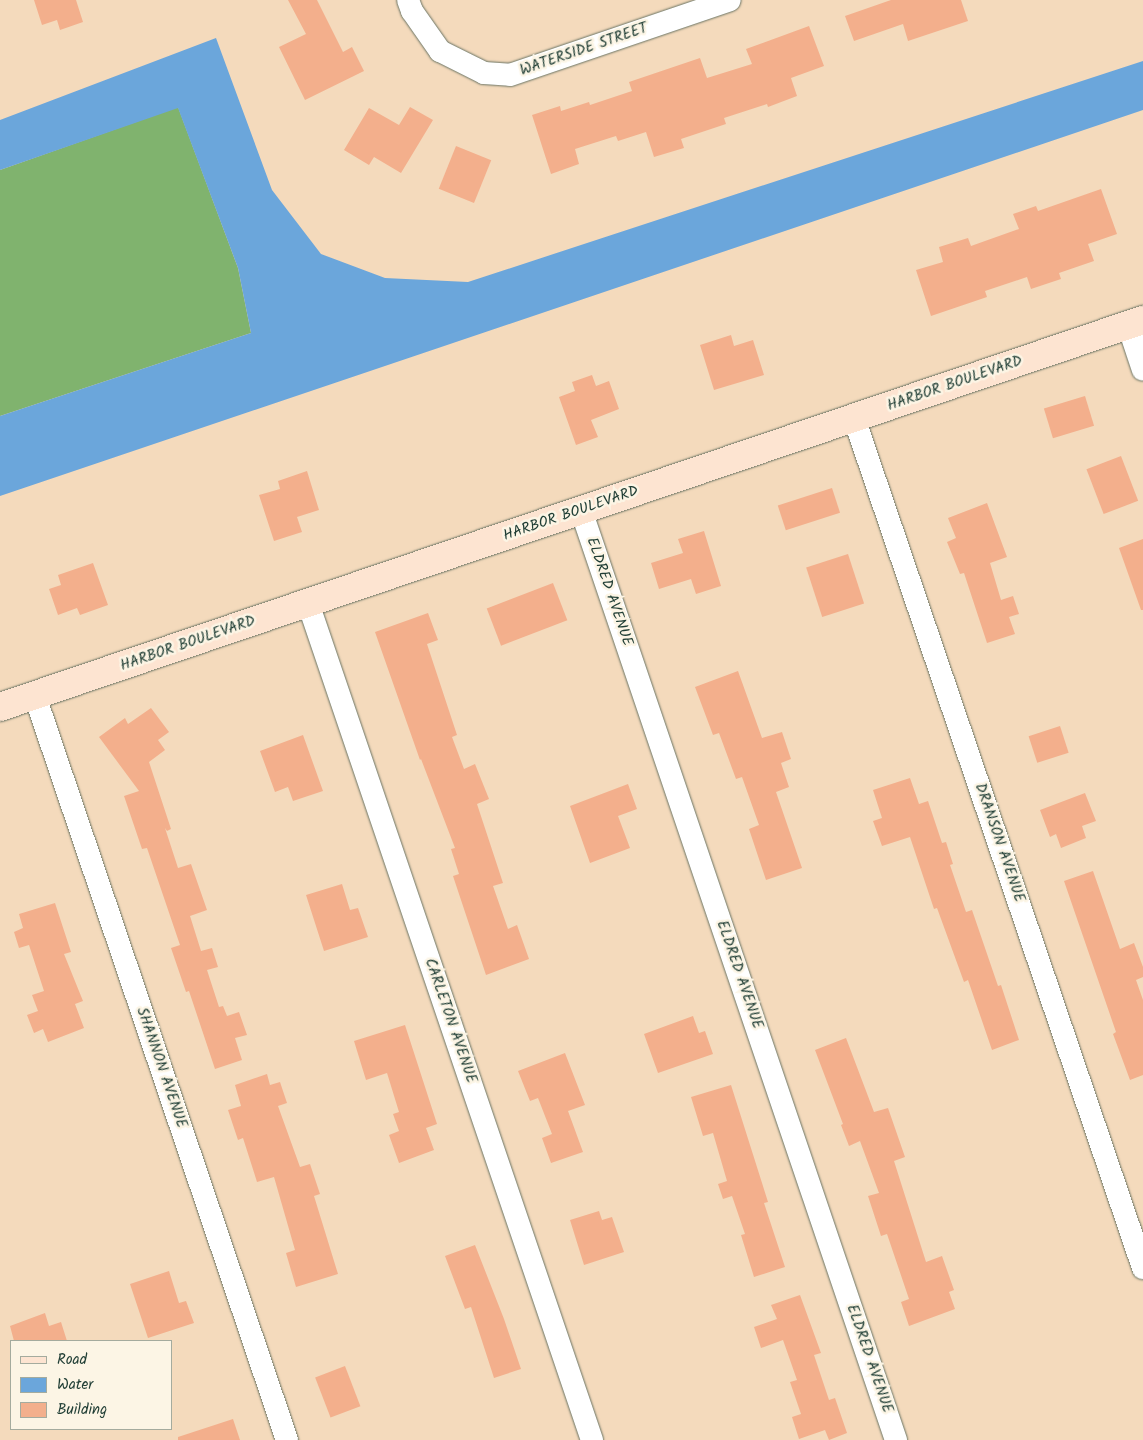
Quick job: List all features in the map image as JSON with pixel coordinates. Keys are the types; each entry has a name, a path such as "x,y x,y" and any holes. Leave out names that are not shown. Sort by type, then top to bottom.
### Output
{"street":[{"name":"WATERSIDE STREET","path":"408,0 412,12 440,51 484,73 510,75 730,0"},
{"path":"1135,323 1143,370"},
{"name":"HARBOR BOULEVARD","path":"0,707 1135,323"},
{"name":"DRANSON AVENUE","path":"854,418 1143,1268"},
{"name":"ELDRED AVENUE","path":"581,510 896,1440"},
{"name":"CARLETON AVENUE","path":"308,603 592,1440"},
{"name":"SHANNON AVENUE","path":"35,696 287,1440"}],"green space":[{"path":"178,107 238,268 251,333 0,416 0,170"}],"water":[{"path":"216,38 272,190 321,254 385,278 468,282 1143,61 1143,110 0,496 0,416 251,333 238,268 178,108 0,170 0,120"}],"building":[{"path":"34,0 76,0 83,22 60,30 57,20 42,25"},
{"path":"288,0 317,0 343,52 352,47 364,71 305,100 279,47 306,34"},
{"path":"891,0 961,0 968,21 908,41 903,24 854,41 845,16"},
{"path":"809,26 824,66 791,78 797,96 768,107 767,104 724,118 726,124 681,139 684,148 654,157 646,132 618,141 616,136 575,149 579,164 551,174 532,115 560,106 561,111 589,102 590,105 632,91 629,82 700,58 707,78 752,64 746,49"},
{"path":"410,107 433,120 401,173 374,157 369,165 344,150 369,108 399,125"},
{"path":"456,146 491,160 474,203 439,189"},
{"path":"1101,189 1117,234 1088,244 1094,261 1059,273 1061,279 1031,289 1027,277 985,291 987,297 931,316 916,270 943,262 939,247 968,238 971,246 1019,229 1013,214 1036,206 1038,211"},
{"path":"731,335 734,346 753,340 764,375 714,390 700,345"},
{"path":"592,375 596,386 609,381 619,409 591,420 598,437 576,445 559,397 575,391 572,382"},
{"path":"1085,396 1094,426 1053,438 1044,409"},
{"path":"1121,456 1138,501 1104,514 1086,469"},
{"path":"307,471 319,510 297,517 302,532 274,541 259,495 280,489 278,481"},
{"path":"832,488 840,513 786,530 778,506"},
{"path":"987,503 1007,557 990,563 1001,600 1013,596 1019,614 1009,617 1015,634 987,643 964,573 960,574 947,542 956,538 948,518"},
{"path":"704,531 721,586 696,594 691,579 659,589 651,563 683,553 678,539"},
{"path":"1143,539 1143,610 1141,610 1119,548"},
{"path":"848,554 864,603 822,617 806,568"},
{"path":"93,563 108,605 80,615 77,608 58,615 49,589 61,585 58,575"},
{"path":"553,583 567,620 501,646 487,608"},
{"path":"428,613 438,640 427,644 457,735 452,737 464,769 475,764 489,799 477,804 503,883 493,886 508,929 517,925 529,959 486,975 453,876 459,874 451,849 455,848 420,760 375,632"},
{"path":"738,671 762,738 782,732 791,759 781,763 789,787 776,792 802,868 766,880 749,829 759,825 742,777 736,779 719,733 713,735 695,687"},
{"path":"151,708 169,732 158,740 165,750 149,762 171,829 167,831 165,828 178,868 191,864 207,910 190,916 201,951 212,948 218,967 207,970 219,1007 223,1006 227,1016 239,1012 247,1035 235,1038 242,1060 215,1069 189,991 186,992 171,948 180,945 147,848 142,849 124,796 139,791 99,737 125,718 128,724"},
{"path":"1060,726 1069,753 1037,763 1029,736"},
{"path":"303,735 323,791 293,801 288,787 275,792 260,751"},
{"path":"910,778 919,804 928,801 942,843 946,842 953,864 950,865 966,912 972,910 998,986 1001,985 1019,1040 992,1050 968,980 964,982 937,908 934,909 910,837 882,846 873,821 882,818 873,790"},
{"path":"628,784 637,809 618,816 630,848 590,863 570,806"},
{"path":"1085,793 1096,821 1082,826 1086,838 1061,848 1056,834 1050,837 1040,810"},
{"path":"1093,871 1120,949 1134,943 1143,967 1143,977 1136,980 1143,1000 1143,1075 1130,1080 1113,1034 1116,1032 1064,881"},
{"path":"342,884 350,910 358,908 368,937 324,951 306,895"},
{"path":"55,903 71,952 64,954 83,1001 75,1004 84,1028 48,1042 43,1029 34,1033 27,1015 38,1011 32,995 44,991 29,945 19,948 14,932 23,928 19,914"},
{"path":"693,1016 699,1033 705,1031 713,1054 658,1073 644,1034"},
{"path":"405,1025 437,1124 426,1128 434,1150 399,1163 389,1135 399,1131 393,1114 399,1112 387,1073 366,1080 354,1041"},
{"path":"846,1038 874,1112 888,1108 905,1157 894,1161 926,1262 942,1256 954,1290 949,1292 955,1309 909,1326 901,1302 909,1299 887,1234 881,1236 868,1196 879,1193 860,1141 849,1146 841,1125 843,1124 815,1050"},
{"path":"565,1053 585,1105 568,1111 583,1152 551,1163 542,1138 552,1134 538,1098 530,1101 518,1071"},
{"path":"267,1074 270,1085 280,1082 287,1103 278,1106 300,1167 310,1164 320,1194 314,1196 338,1274 296,1287 286,1253 295,1250 274,1177 257,1182 243,1138 238,1140 228,1110 241,1106 235,1085"},
{"path":"731,1085 768,1202 764,1203 785,1267 754,1277 741,1235 745,1234 732,1196 723,1199 718,1184 727,1181 713,1133 703,1136 691,1097"},
{"path":"599,1211 602,1220 612,1217 624,1252 584,1265 570,1220"},
{"path":"475,1245 521,1369 494,1378 471,1307 465,1309 445,1256"},
{"path":"169,1271 179,1303 186,1301 194,1323 148,1338 130,1284"},
{"path":"800,1295 821,1353 814,1355 829,1400 835,1398 847,1433 829,1440 825,1430 799,1439 792,1417 801,1414 790,1382 797,1380 783,1340 761,1348 754,1327 777,1319 771,1305"},
{"path":"45,1313 49,1326 61,1322 67,1340 14,1340 10,1326"},
{"path":"345,1366 360,1406 331,1418 315,1377"},
{"path":"233,1419 240,1440 178,1440 178,1437"}]}
